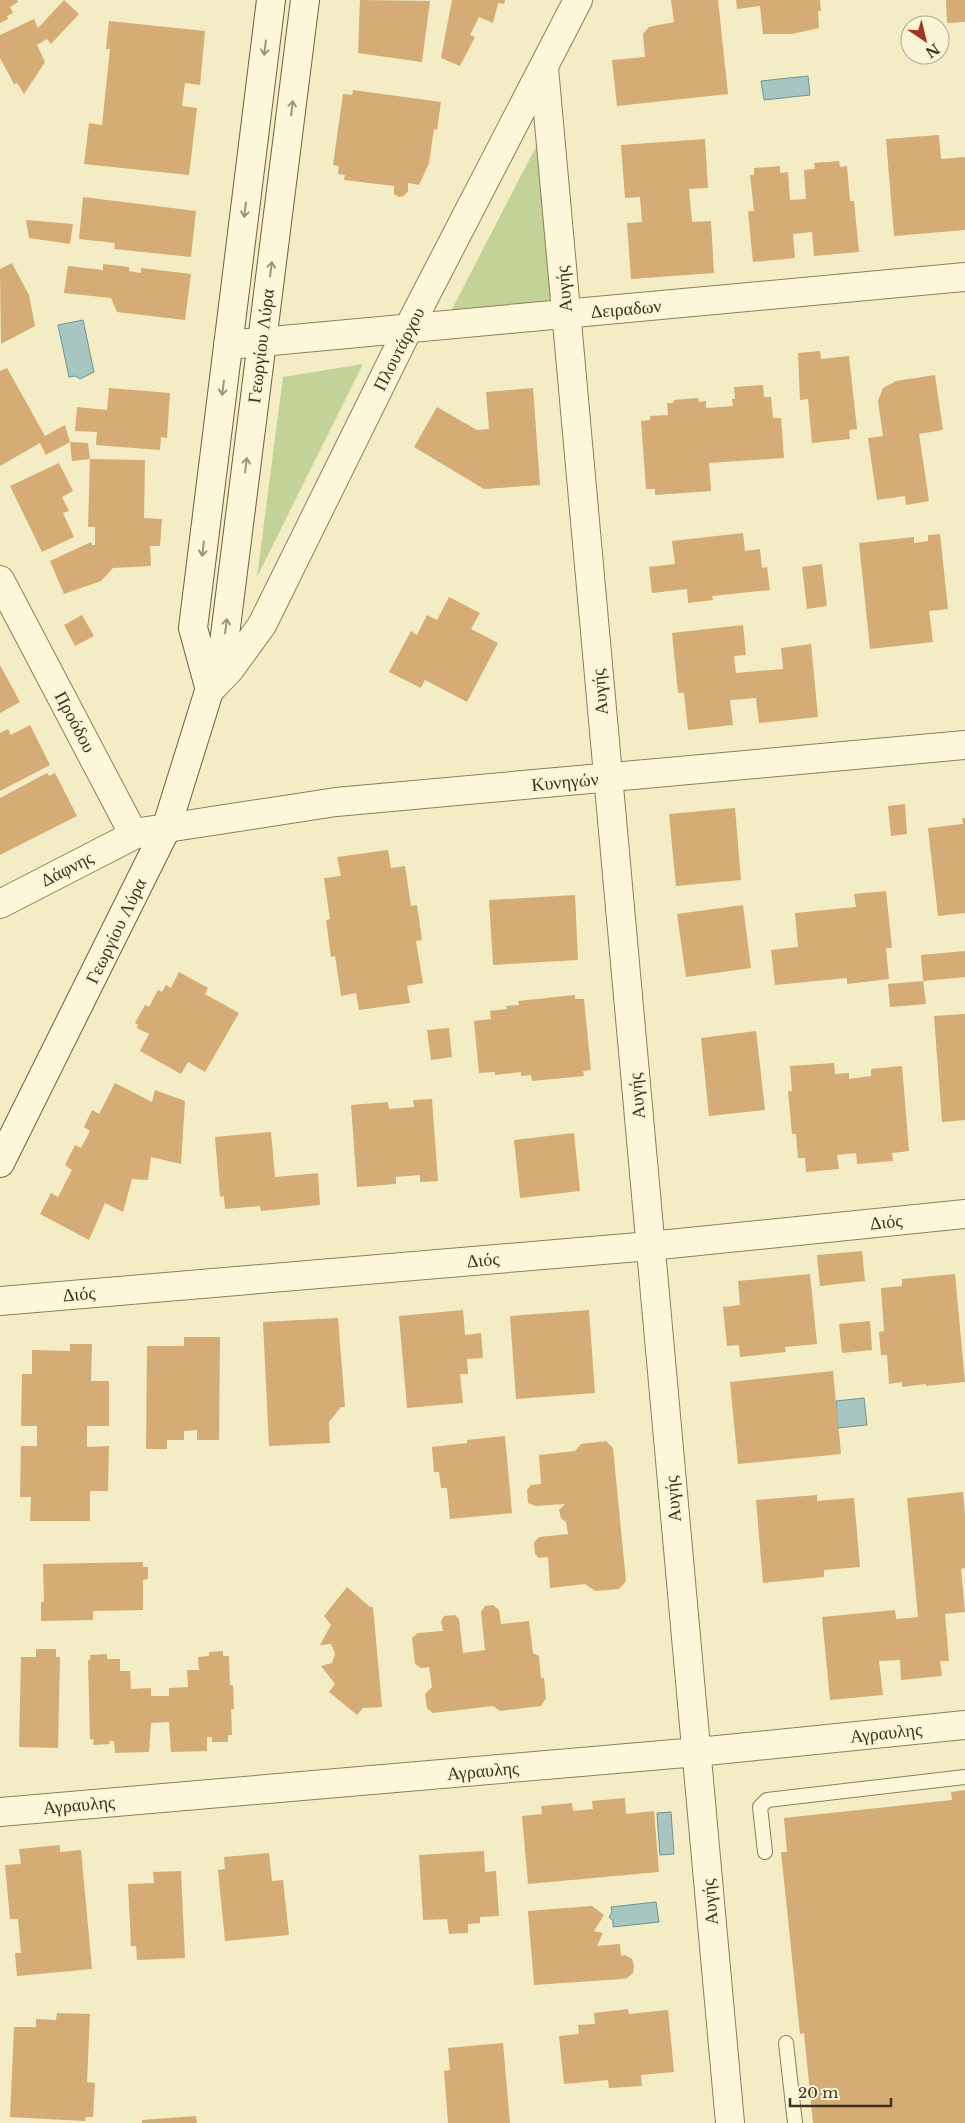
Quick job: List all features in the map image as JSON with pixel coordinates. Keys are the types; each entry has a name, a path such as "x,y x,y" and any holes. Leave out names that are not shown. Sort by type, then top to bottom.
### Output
{"street":[{"name":"Γεωργίου Λύρα","path":"210,690 193,628 271,0"},
{"name":"Γεωργίου Λύρα","path":"0,1163 166,829 224,643 305,0"},
{"name":"Πλουτάρχου","path":"210,690 230,669 262,625 408,329 578,0"},
{"name":"Αυγής","path":"544,68 730,2123"},
{"name":"Δειραδων","path":"228,345 965,277"},
{"name":"Προόδου","path":"0,580 134,835"},
{"name":"Κυνηγών","path":"166,829 336,802 965,745"},
{"path":"134,835 146,831 166,829"},
{"name":"Δάφνης","path":"0,904 134,835"},
{"name":"Διός","path":"0,1301 650,1246 965,1214"},
{"name":"Αγραυλης","path":"0,1812 697,1752 965,1725"}],"lane":[{"path":"765,1852 760,1807 767,1800 965,1777"},
{"path":"786,2043 796,2123"}],"green space":[{"path":"538,143 562,310 450,313"},
{"path":"363,364 257,577 283,377"}],"water":[{"path":"808,76 810,95 764,100 761,81"},
{"path":"83,320 94,372 80,379 75,376 69,377 58,325"},
{"path":"864,1398 867,1425 838,1428 836,1401"},
{"path":"671,1812 674,1854 660,1855 657,1813"},
{"path":"656,1902 659,1922 613,1927 613,1921 609,1917 612,1912 611,1907"}],"building":[{"path":"0,0 17,0 18,2 10,7 13,13 7,16 8,19 0,23"},
{"path":"64,0 79,14 51,44 47,39 37,45 45,62 24,94 17,83 14,84 0,58 0,35 34,19 38,28"},
{"path":"360,0 430,1 422,62 358,53"},
{"path":"452,0 505,0 504,4 498,3 493,23 479,17 470,35 475,37 460,66 441,58"},
{"path":"671,0 718,0 728,94 617,106 612,60 645,57 643,34 649,27 674,22"},
{"path":"736,0 820,0 821,11 818,11 819,28 792,34 763,34 760,6 737,9"},
{"path":"946,0 965,0 965,22 950,23 950,15 947,15"},
{"path":"109,21 205,31 200,85 185,83 182,106 197,108 189,175 84,164 89,123 102,125 110,49 106,49"},
{"path":"353,90 441,102 437,130 434,129 429,163 419,185 408,183 408,191 404,196 399,197 394,194 394,186 344,180 345,175 338,174 339,166 333,165 343,94 352,95"},
{"path":"939,135 941,159 965,157 965,230 894,236 886,139"},
{"path":"705,139 708,188 689,189 692,222 711,221 714,273 631,279 627,223 642,222 640,197 625,198 621,145"},
{"path":"839,161 840,167 847,166 850,201 854,201 859,252 814,256 812,232 793,234 795,258 753,262 748,211 754,211 750,175 754,175 754,168 780,166 780,173 788,172 790,200 806,199 804,170 815,169 814,163"},
{"path":"83,197 196,211 191,257 114,249 115,243 79,239"},
{"path":"26,220 73,224 70,244 29,238"},
{"path":"12,263 29,295 35,326 1,344 0,269"},
{"path":"103,264 129,267 129,271 141,273 141,268 191,274 185,320 117,312 111,298 64,293 68,266 103,270"},
{"path":"820,351 821,359 849,356 857,429 849,430 850,439 812,443 808,399 800,400 798,353"},
{"path":"7,368 45,436 65,425 70,442 46,455 40,443 0,466 0,371"},
{"path":"935,375 943,430 919,434 929,501 906,505 905,496 877,500 868,438 883,436 878,401 883,388 896,381"},
{"path":"763,385 764,397 771,397 773,418 781,418 784,458 709,463 711,491 655,495 655,489 646,489 641,421 650,420 650,416 668,415 667,403 673,403 674,400 698,398 699,402 706,401 706,408 733,406 732,399 735,399 734,387"},
{"path":"109,388 170,393 167,438 161,437 160,450 96,445 97,432 75,431 77,407 107,410"},
{"path":"533,388 540,485 484,489 414,447 437,407 477,430 489,429 486,392"},
{"path":"70,442 88,443 90,459 72,461"},
{"path":"90,459 145,460 144,518 162,519 160,546 150,546 151,566 113,568 101,581 64,594 50,561 91,542 92,545 95,545 95,527 88,527"},
{"path":"59,463 73,491 62,497 69,511 63,513 74,537 42,552 10,486"},
{"path":"743,533 745,551 760,549 762,568 767,567 770,590 712,596 713,600 688,603 687,589 652,593 649,567 675,564 672,541"},
{"path":"940,534 948,609 929,611 933,642 870,649 859,543 914,537 914,543 928,541 928,535"},
{"path":"822,564 827,606 807,609 802,567"},
{"path":"449,597 480,613 471,629 498,643 467,702 425,680 421,688 389,672 411,631 417,635 427,615 437,620"},
{"path":"82,615 94,636 75,646 64,625"},
{"path":"743,625 746,655 734,656 736,673 783,669 781,648 811,644 818,717 759,723 756,698 730,700 733,725 688,730 684,693 678,693 672,633"},
{"path":"0,665 20,702 0,713"},
{"path":"30,725 50,765 0,791 0,733 8,729 11,735"},
{"path":"47,773 49,776 55,773 77,816 0,855 0,798"},
{"path":"905,804 907,834 891,836 888,806"},
{"path":"735,808 741,880 676,886 669,814"},
{"path":"962,818 965,818 965,913 938,916 928,828 963,824"},
{"path":"388,850 391,868 405,866 411,906 417,905 422,940 416,941 423,983 407,986 410,1003 359,1010 356,993 341,996 335,956 331,957 326,920 330,919 324,878 341,876 337,857"},
{"path":"886,891 892,948 886,948 889,979 847,984 847,978 775,985 771,950 798,947 795,913 856,907 854,894"},
{"path":"575,895 578,960 493,965 489,900"},
{"path":"743,905 751,968 686,977 677,914"},
{"path":"965,951 965,977 923,981 921,955"},
{"path":"179,972 208,988 205,994 239,1013 205,1072 188,1062 181,1074 140,1051 149,1034 137,1028 138,1025 135,1023 145,1005 149,1007 158,990 162,992 166,985 171,988"},
{"path":"923,981 926,1004 890,1007 888,984"},
{"path":"575,995 575,999 584,999 591,1070 583,1071 584,1076 532,1081 531,1075 521,1076 521,1072 495,1075 495,1072 479,1073 474,1021 491,1019 490,1011 507,1009 506,1006 519,1005 518,1001"},
{"path":"965,1014 965,1120 942,1122 934,1016"},
{"path":"449,1028 452,1057 431,1060 427,1030"},
{"path":"756,1031 765,1110 709,1116 701,1038"},
{"path":"834,1063 835,1074 849,1073 849,1079 871,1076 871,1069 902,1066 909,1151 892,1153 893,1161 857,1164 856,1153 837,1155 839,1169 806,1172 805,1158 798,1158 796,1134 792,1134 788,1091 792,1091 790,1066"},
{"path":"115,1083 152,1102 155,1090 185,1101 181,1164 151,1157 148,1180 132,1179 123,1212 105,1203 89,1240 40,1214 51,1193 58,1197 72,1170 65,1165 75,1145 81,1148 90,1131 84,1127 92,1110 99,1114"},
{"path":"432,1099 438,1181 420,1182 420,1175 396,1177 396,1184 357,1187 351,1105 388,1102 389,1109 414,1107 413,1100"},
{"path":"271,1132 275,1177 318,1173 320,1205 261,1211 260,1206 225,1209 224,1196 220,1197 215,1137"},
{"path":"574,1133 580,1191 520,1198 514,1140"},
{"path":"862,1251 865,1281 820,1286 817,1255"},
{"path":"810,1274 817,1344 785,1347 786,1352 740,1357 739,1345 727,1346 723,1307 740,1305 738,1281"},
{"path":"955,1274 965,1382 902,1387 902,1382 889,1384 887,1355 881,1355 879,1332 884,1331 881,1288 902,1286 902,1279"},
{"path":"463,1310 465,1335 481,1333 483,1358 467,1359 468,1374 460,1374 463,1403 407,1408 399,1316"},
{"path":"589,1310 595,1393 516,1399 510,1316"},
{"path":"338,1318 345,1407 341,1407 329,1422 330,1443 269,1446 263,1322"},
{"path":"870,1321 872,1350 842,1353 839,1324"},
{"path":"184,1337 220,1337 219,1440 197,1440 197,1430 184,1431 184,1440 167,1440 167,1449 146,1449 147,1346 184,1346"},
{"path":"70,1344 92,1344 91,1381 109,1381 109,1426 87,1426 87,1447 109,1446 108,1491 90,1491 90,1521 30,1521 31,1497 20,1497 21,1446 37,1446 37,1426 21,1426 22,1374 32,1374 32,1350 70,1351"},
{"path":"833,1371 841,1454 738,1464 730,1382"},
{"path":"505,1436 512,1513 450,1519 447,1488 441,1488 439,1472 434,1472 432,1447 467,1443 467,1440"},
{"path":"606,1441 613,1448 626,1581 619,1589 595,1591 585,1584 550,1588 548,1557 539,1558 535,1554 534,1542 539,1537 568,1534 566,1522 561,1518 559,1510 565,1504 536,1506 528,1503 527,1490 531,1485 541,1484 539,1455 575,1451 581,1444"},
{"path":"963,1492 965,1568 961,1569 965,1612 945,1614 949,1661 940,1661 942,1676 901,1680 900,1660 879,1661 883,1695 830,1700 822,1617 895,1610 896,1619 918,1617 907,1498"},
{"path":"817,1495 817,1501 854,1498 860,1567 824,1570 824,1577 763,1583 756,1500"},
{"path":"143,1562 143,1567 148,1567 148,1579 143,1580 143,1610 93,1611 93,1620 41,1621 41,1602 44,1602 43,1564"},
{"path":"347,1587 370,1607 373,1607 382,1707 363,1708 357,1715 329,1692 335,1684 321,1666 332,1663 335,1654 331,1644 320,1645 331,1625 324,1616"},
{"path":"493,1605 499,1610 501,1624 529,1621 533,1653 539,1656 541,1678 544,1678 546,1698 541,1706 500,1711 493,1706 433,1713 427,1708 425,1694 432,1687 429,1667 421,1668 415,1664 412,1638 418,1633 443,1631 441,1621 444,1616 455,1615 459,1619 463,1653 485,1650 481,1612 485,1606"},
{"path":"36,1649 56,1649 56,1657 60,1657 58,1748 19,1747 21,1657 36,1657"},
{"path":"223,1651 223,1656 229,1656 230,1685 233,1685 234,1709 231,1709 232,1735 228,1735 228,1742 212,1742 212,1737 207,1737 207,1751 171,1752 169,1722 151,1723 149,1752 115,1753 114,1741 109,1741 110,1744 93,1745 94,1740 90,1739 88,1660 90,1660 90,1655 107,1654 107,1659 120,1659 120,1671 130,1671 131,1689 151,1688 151,1696 169,1696 169,1688 188,1687 187,1670 199,1670 198,1657 209,1656 209,1652"},
{"path":"965,1790 965,2123 813,2123 804,2033 800,2034 781,1852 787,1852 784,1818 952,1800 951,1792"},
{"path":"625,1798 626,1814 654,1811 659,1872 528,1884 522,1816 542,1814 541,1806 572,1803 573,1811 593,1809 592,1801"},
{"path":"60,1845 60,1852 81,1850 92,1969 17,1976 15,1953 21,1953 18,1919 10,1919 5,1865 21,1864 19,1849"},
{"path":"484,1851 485,1872 496,1871 499,1916 480,1917 480,1923 468,1924 468,1933 449,1934 447,1919 423,1920 419,1855"},
{"path":"269,1853 272,1881 283,1880 289,1935 225,1941 218,1870 225,1869 224,1857"},
{"path":"181,1871 185,1958 137,1960 136,1946 131,1946 128,1884 154,1883 153,1872"},
{"path":"592,1906 604,1915 594,1931 603,1933 597,1946 620,1944 621,1956 625,1955 632,1959 633,1973 627,1978 622,1979 534,1985 528,1911"},
{"path":"628,2009 629,2014 668,2010 674,2072 641,2075 642,2086 609,2088 608,2080 564,2084 559,2036 579,2034 578,2025 595,2024 594,2013"},
{"path":"57,2013 90,2014 87,2082 95,2083 93,2117 86,2117 85,2121 10,2117 14,2027 36,2027 36,2019 56,2020"},
{"path":"503,2043 510,2123 448,2123 444,2071 450,2070 448,2048"},
{"path":"196,2116 197,2123 142,2123 142,2120"}]}
